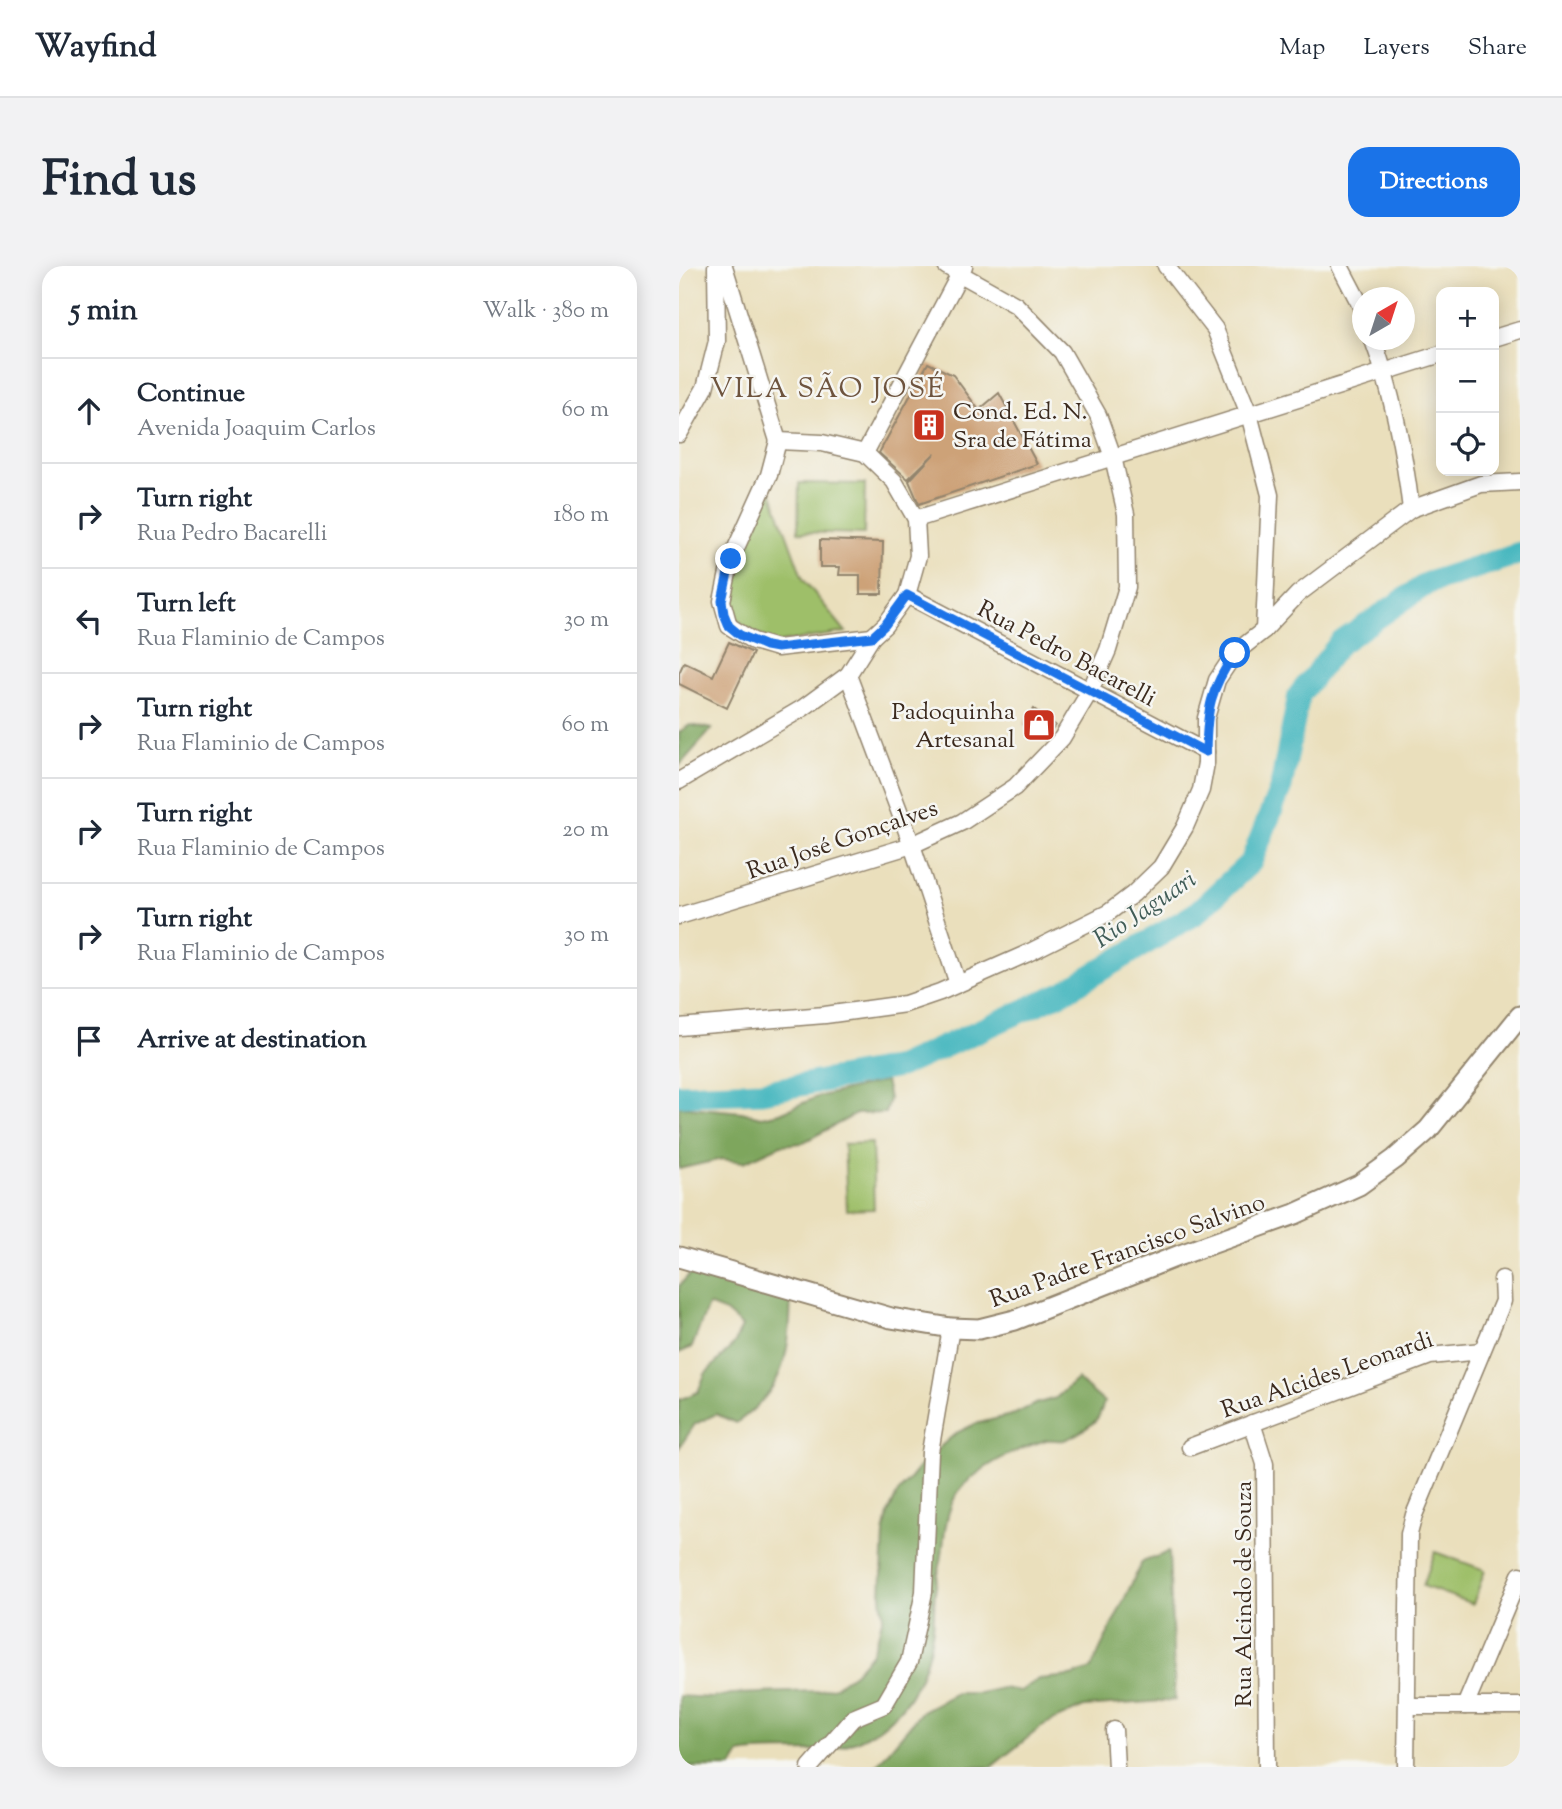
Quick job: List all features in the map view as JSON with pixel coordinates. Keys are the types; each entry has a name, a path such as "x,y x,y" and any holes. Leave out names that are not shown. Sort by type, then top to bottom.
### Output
{"street":[{"path":"679,434 705,388 717,341 716,266"},
{"path":"724,266 778,441 769,475 731,559 722,601 729,626 753,641 777,648 872,637"},
{"path":"1166,266 1215,329 1249,414 1270,495 1264,630"},
{"path":"1340,266 1352,289"},
{"path":"865,453 957,268"},
{"name":"Rua José Gonçalves","path":"679,916 912,845 962,821 1015,787 1062,738 1090,691 1108,650 1127,587 1126,513 1098,415 1062,352 1016,304 957,268"},
{"path":"1499,336 1520,330"},
{"path":"1377,350 1385,371 1402,446 1411,509"},
{"path":"916,519 1436,356"},
{"path":"679,781 803,708 848,674 872,637 885,625 907,595 918,556 916,519 894,481 865,453 822,443 778,441"},
{"path":"679,1027 825,1015 905,1003 958,984 1108,913 1161,867 1185,827 1201,790 1206,752 1206,718 1217,680 1235,653 1264,630 1298,594 1411,509 1481,484 1520,482"},
{"name":"Rua Pedro Bacarelli","path":"907,595 1206,752"},
{"path":"848,674 912,845 958,984"},
{"name":"Rua Padre Francisco Salvino","path":"679,1257 891,1318 951,1328 979,1329 1015,1320 1180,1255 1296,1214 1359,1185 1395,1159 1428,1130 1520,1016"},
{"path":"1406,1767 1409,1534 1414,1515 1503,1301 1502,1279"},
{"path":"810,1767 853,1718 884,1705 909,1662 924,1592 930,1452 951,1328"},
{"name":"Rua Alcides Leonardi","path":"1190,1447 1430,1356 1482,1351"},
{"name":"Rua Alcindo de Souza","path":"1252,1423 1265,1464 1267,1767"},
{"path":"1465,1706 1520,1575"},
{"path":"1408,1706 1520,1706"},
{"path":"1114,1730 1116,1767"}],"green space":[{"path":"799,483 865,484 864,534 798,532"},
{"path":"771,491 803,579 846,632 775,643 745,626 731,612 729,601 736,570"},
{"path":"690,725 712,729 679,766 679,732"},
{"path":"885,1081 889,1099 885,1113 856,1114 802,1143 781,1145 744,1162 722,1159 679,1169 679,1106 742,1112 761,1117 780,1113 817,1097"},
{"path":"872,1143 874,1209 847,1210 844,1144"},
{"path":"696,1267 791,1288 789,1329 783,1364 767,1395 736,1423 716,1414 695,1424 679,1448 679,1400 698,1392 705,1374 735,1343 742,1326 726,1312 708,1305 692,1347 679,1353 679,1286"},
{"path":"1077,1379 1104,1402 1095,1421 1067,1439 1045,1440 1001,1458 972,1477 953,1500 947,1518 935,1596 934,1623 924,1667 917,1684 895,1714 865,1737 833,1749 753,1752 740,1754 732,1767 679,1767 679,1696 712,1698 731,1694 816,1691 835,1687 855,1672 871,1654 883,1616 881,1595 884,1534 888,1514 897,1494 924,1461 956,1433 975,1424 1015,1414 1056,1398"},
{"path":"1169,1552 1175,1700 1084,1707 1045,1724 991,1767 875,1767 922,1711 956,1693 980,1693 1002,1688 1020,1691 1039,1679 1071,1676 1091,1669 1142,1562"},
{"path":"1435,1552 1485,1570 1473,1604 1423,1586"}],"building":[{"path":"928,363 953,375 979,410 999,393 1037,464 919,504 909,481 935,453 908,479 879,453"},
{"path":"820,540 883,542 882,594 860,594 860,575 839,575 840,567 820,567"},
{"path":"729,642 753,653 727,708 679,684 679,673 684,662 713,676"},
{"name":"Padoquinha Artesanal","path":"1034,709 1055,725 1044,740 1023,724"}],"waterway":[{"name":"Rio Jaguari","path":"679,1095 762,1092 899,1067 1064,992 1195,914 1251,862 1281,787 1299,695 1340,643 1428,583 1520,553"}],"place":[{"name":"Cond. Ed. N. Sra de Fátima","path":"929,425"},
{"name":"Padoquinha Artesanal","path":"1039,725"}],"district":[{"name":"VILA SÃO JOSÉ","path":"828,387"}],"route":[{"path":"731,559 722,601 724,614 729,626 753,641 777,648 872,637 885,625 907,595 1206,752 1206,718 1217,680 1235,653"}]}
